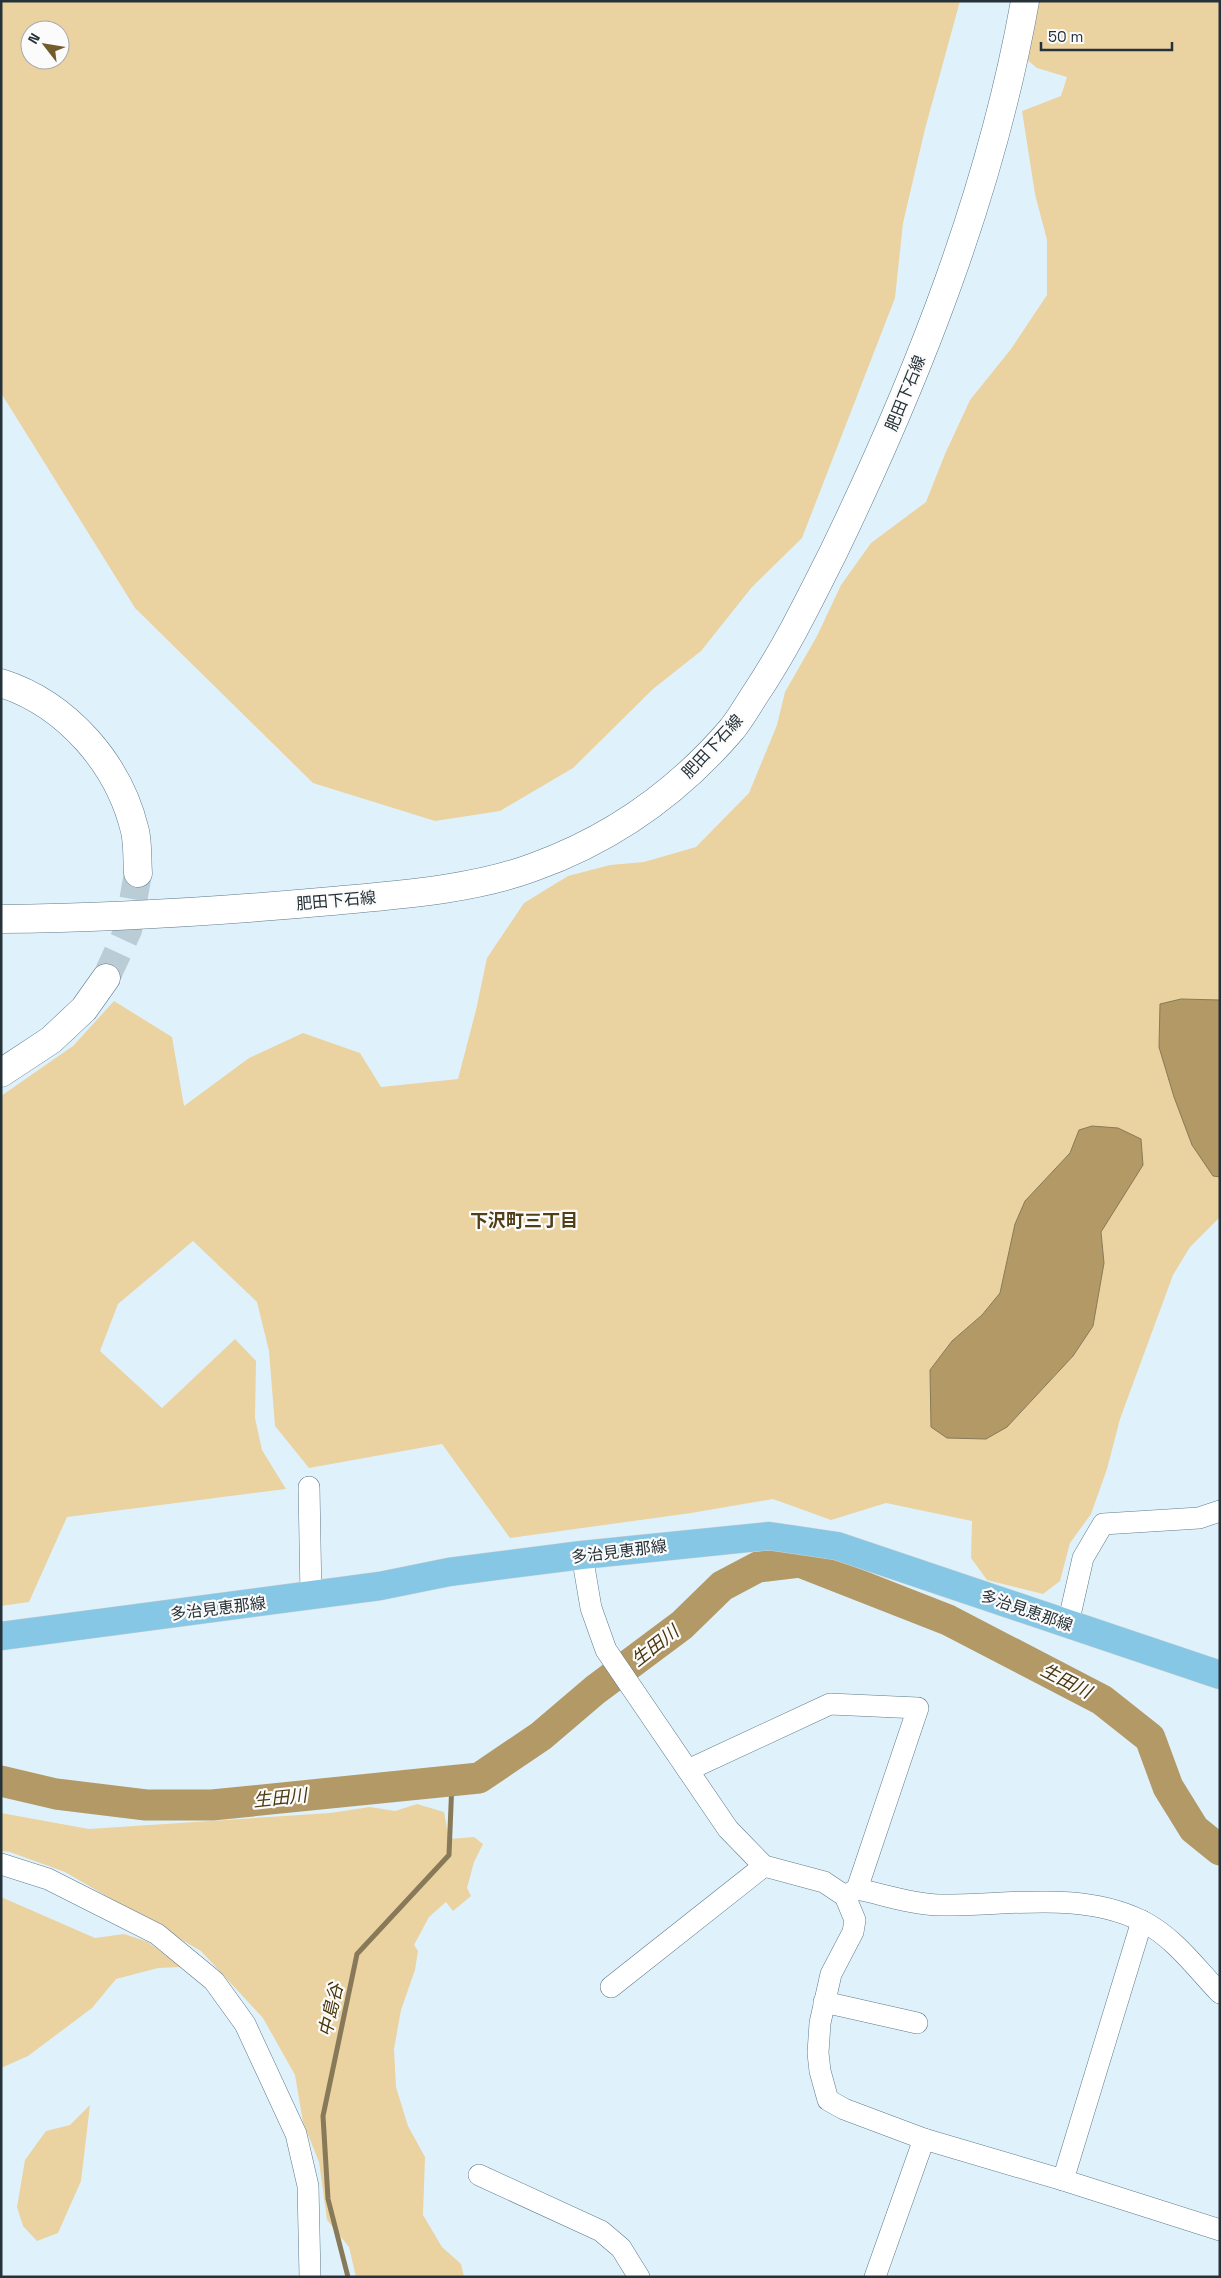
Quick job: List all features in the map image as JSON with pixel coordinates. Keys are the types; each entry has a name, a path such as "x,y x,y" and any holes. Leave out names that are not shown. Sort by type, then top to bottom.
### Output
{"main road":[{"name":"肥田下石線","path":"1,919 71,918 241,909 400,894 467,884 531,869 609,834 651,806 689,774 734,727 769,674 794,632 877,461 947,283 988,158 1025,1"},
{"path":"1,683 35,698 63,716 90,742 116,780 135,831 138,873"},
{"path":"1,1073 57,1034 84,1009 106,978"},
{"name":"多治見恵那線","path":"1,1636 310,1596 380,1586 449,1572 582,1555 769,1536 837,1546 1220,1675"}],"street":[{"path":"309,1487 310,1596"},
{"path":"1068,1624 1083,1558 1103,1524 1199,1518 1220,1511"},
{"path":"582,1555 592,1608 606,1650 728,1829 764,1866 824,1882 851,1892 936,1905 1069,1902 1113,1910 1142,1921 1179,1948 1220,1993"},
{"path":"688,1770 830,1704 918,1708 851,1892 855,1920 853,1932 831,1974 824,2002 818,2053 824,2091 828,2100 844,2110 924,2139 1063,2180 1220,2230"},
{"path":"1,1864 48,1879 156,1934 214,1981 245,2024 296,2134 308,2186 310,2277"},
{"path":"611,1987 764,1866"},
{"path":"1063,2180 1142,1921"},
{"path":"824,2002 917,2023"},
{"path":"875,2277 924,2139"},
{"path":"479,2175 601,2230 621,2248 639,2277"}],"shaded area":[{"path":"1,1 960,1 925,129 903,223 895,298 802,538 752,587 701,651 653,689 573,768 500,811 435,821 313,783 135,608 1,393"},
{"path":"1039,1 1220,1 1220,1000 1181,999 1212,1176 1220,1177 1220,1217 1190,1247 1173,1275 1120,1419 1107,1469 1091,1514 1070,1543 1060,1581 1043,1594 987,1580 971,1558 972,1521 886,1503 831,1520 773,1499 691,1513 510,1538 442,1444 309,1468 275,1426 269,1351 257,1302 193,1241 118,1304 100,1351 162,1408 235,1339 256,1361 255,1418 262,1450 286,1489 67,1517 29,1602 1,1606 1,1096 73,1046 114,1001 172,1037 184,1106 249,1058 303,1033 360,1053 381,1087 458,1079 487,958 524,903 568,876 610,865 644,862 696,847 749,793 777,725 785,692 817,636 841,585 871,543 926,502 945,454 970,400 1011,349 1047,295 1047,240 1035,194 1022,111 1061,96 1067,77 1037,68 1026,59","holes":["1079,1130 1119,1202 1101,1232 1104,1263 1093,1326 1073,1356 1007,1427 932,1427 930,1370 952,1341 982,1315 1000,1293 1015,1224 1025,1201 1070,1153"]},
{"path":"1181,999 1220,1000 1220,1177 1213,1176 1192,1145 1174,1097 1159,1047 1160,1004"},
{"path":"1092,1126 1118,1128 1141,1139 1143,1165 1101,1232 1104,1263 1093,1326 1073,1356 1007,1427 986,1439 947,1438 931,1427 930,1370 952,1341 982,1315 1000,1293 1015,1224 1025,1201 1070,1153 1079,1130"},
{"path":"417,1804 444,1812 449,1839 474,1837 483,1844 474,1862 467,1888 471,1896 453,1911 446,1902 429,1917 414,1945 418,1951 415,1970 401,2010 394,2049 396,2087 408,2126 425,2157 423,2215 442,2247 461,2264 464,2277 356,2277 349,2247 327,2220 319,2162 303,2122 295,2075 263,2018 201,1951 65,1872 10,1852 1,1851 1,1813 89,1829 330,1813 370,1807 395,1811"},
{"path":"1,1897 95,1938 124,1934 148,1942 181,1967 158,1968 116,1979 92,2008 28,2056 1,2068"},
{"path":"90,2105 81,2181 58,2233 37,2241 23,2226 17,2207 25,2160 46,2131 70,2125"}],"waterway":[{"name":"生田川","path":"1,1781 56,1794 146,1805 212,1805 479,1778 541,1736 595,1690 682,1625 722,1586 758,1567 800,1562 948,1620 1102,1700 1150,1738 1168,1787 1194,1829 1220,1850"},
{"name":"中島谷","path":"348,2277 328,2199 323,2116 357,1954 449,1855 452,1781"}],"tunnel":[{"path":"106,978 128,930 138,873"}],"district":[{"name":"下沢町三丁目","path":"524,1221"}]}
